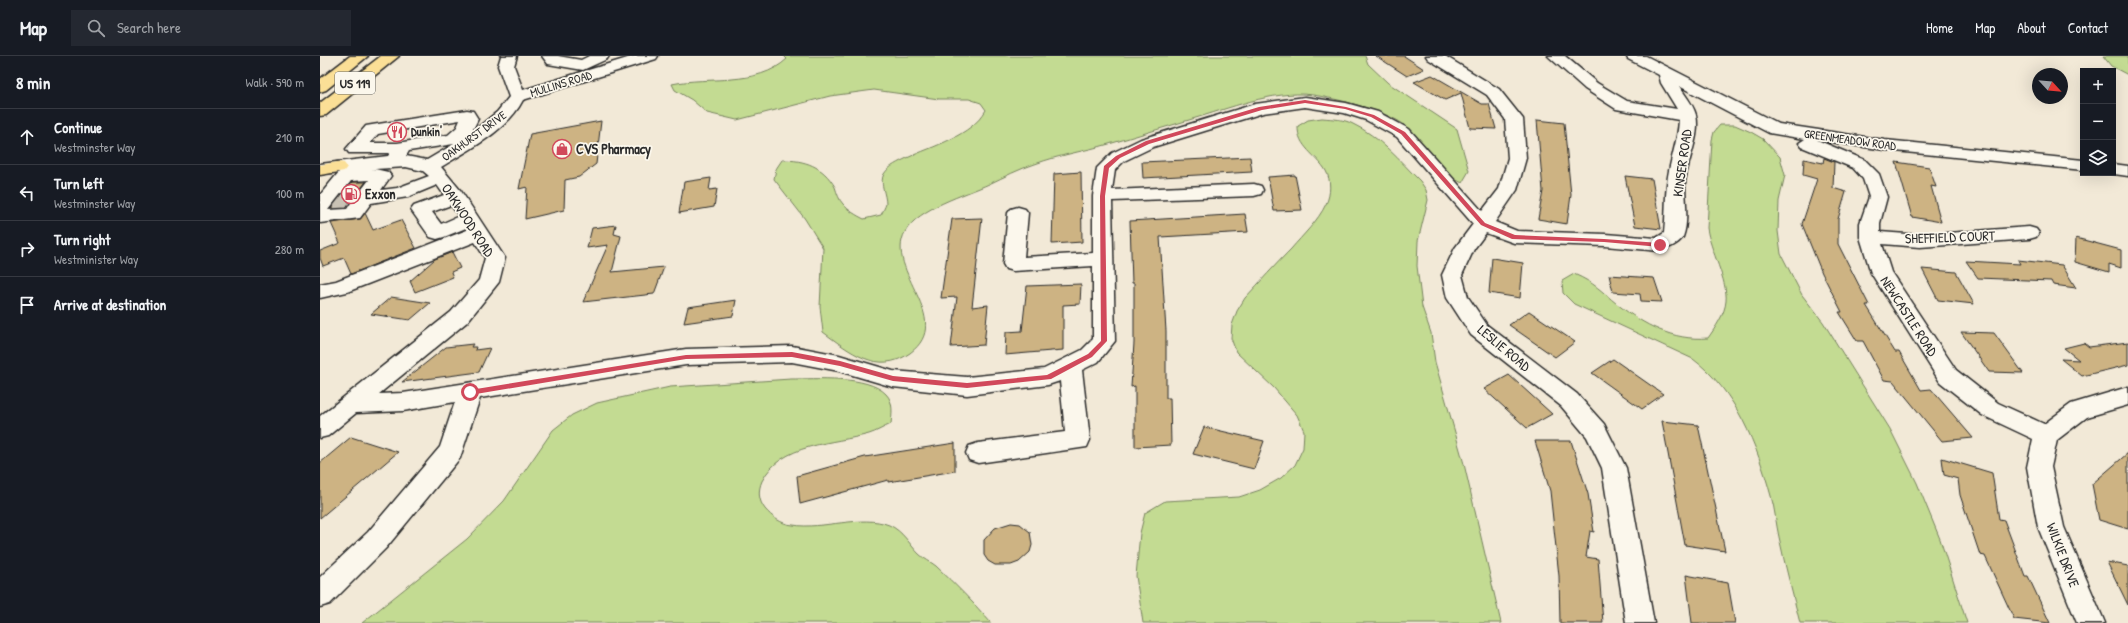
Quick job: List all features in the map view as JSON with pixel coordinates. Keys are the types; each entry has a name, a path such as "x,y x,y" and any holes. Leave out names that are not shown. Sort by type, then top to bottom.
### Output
{"highway":[{"path":"320,77 342,62 355,56"},
{"name":"US 119","path":"320,86 360,56"},
{"path":"320,93 361,61 365,56"},
{"name":"US 119","path":"320,111 391,56"},
{"path":"320,165 345,187"},
{"path":"320,169 345,187"}],"street":[{"name":"OAKHURST DRIVE","path":"345,187 401,193 434,173 511,109 517,98 506,66 508,56"},
{"path":"550,56 554,61 585,71 601,56"},
{"name":"MULLINS ROAD","path":"517,98 585,71 650,56"},
{"name":"LESLIE ROAD","path":"1434,56 1493,92 1514,119 1517,158 1508,190 1465,248 1452,275 1458,298 1479,330 1568,400 1596,431 1614,468 1640,623"},
{"path":"1556,56 1592,86 1622,105 1688,116"},
{"name":"GREENMEADOW ROAD","path":"1634,56 1666,71 1735,110 1775,129 1885,145 2080,165"},
{"name":"KINSER ROAD","path":"1483,224 1514,237 1604,240 1660,245 1673,236 1676,216 1676,183 1687,133 1688,116 1684,105 1669,83 1666,71"},
{"path":"351,404 403,402 686,357 792,354 840,363 893,378 967,386 1048,377 1090,356 1104,341 1103,189 1106,168 1118,157 1147,143 1261,108 1305,102 1346,108 1366,114 1403,133 1483,224"},
{"path":"458,115 467,115 469,119 464,130 453,139 398,155 345,187 372,130 458,115"},
{"name":"NEWCASTLE ROAD","path":"1775,129 1859,164 1872,178 1878,197 1870,223 1870,237 1880,273 1948,376 1990,409 2046,435"},
{"path":"398,155 434,173"},
{"path":"2116,169 2128,171"},
{"name":"OAKWOOD ROAD","path":"320,428 459,317 489,282 495,258 455,197 434,173"},
{"path":"1103,189 1254,190"},
{"path":"455,197 421,210 437,233 474,226"},
{"path":"1018,213 1013,264 1103,259"},
{"path":"320,291 340,287 474,226"},
{"name":"SHEFFIELD COURT","path":"1870,237 1920,241 2029,233"},
{"path":"978,453 1078,440 1070,367"},
{"path":"320,595 377,540 451,451 470,392"},
{"path":"2046,435 2079,410 2128,396"},
{"name":"WILKIE DRIVE","path":"2046,435 2039,467 2051,528 2091,623"}],"green space":[{"path":"784,56 1365,56 1368,64 1388,83 1457,129 1469,171 1462,183 1447,175 1437,168 1419,140 1411,131 1389,116 1329,98 1304,94 1289,94 1258,99 1109,144 1044,161 1023,168 943,203 931,209 911,223 905,232 901,247 903,263 923,310 926,325 922,340 910,353 898,359 887,362 875,361 864,358 843,347 823,332 820,307 823,248 805,219 774,179 776,169 782,160 798,161 813,166 819,169 830,180 835,187 840,200 850,211 864,219 881,215 886,204 882,184 883,177 894,164 951,139 971,127 986,110 981,103 969,99 939,99 874,90 830,96 737,120 707,113 692,100 675,90 672,84 732,79 762,74 775,68 787,59"},
{"path":"2103,56 2128,56 2128,75 2111,66"},
{"path":"1322,118 1350,122 1372,135 1397,157 1420,181 1426,190 1428,200 1418,241 1417,266 1422,307 1431,333 1435,362 1464,464 1501,623 1143,623 1136,576 1140,533 1145,513 1165,501 1239,497 1260,490 1281,478 1295,465 1303,448 1304,431 1297,415 1274,388 1236,352 1231,338 1232,325 1237,311 1245,298 1310,228 1323,210 1328,200 1330,187 1328,175 1322,165 1304,145 1301,140 1298,126 1308,120"},
{"path":"1720,125 1735,125 1751,132 1763,139 1780,157 1785,175 1779,201 1778,231 1781,254 1802,295 1823,322 1890,429 1917,483 1940,539 1967,623 1800,623 1781,548 1772,501 1765,477 1752,439 1733,403 1708,372 1693,359 1574,304 1563,293 1562,281 1574,274 1593,284 1627,312 1648,325 1683,337 1708,338 1722,316 1726,301 1726,293 1722,275 1707,228 1712,140 1714,132"},
{"path":"791,379 841,379 867,384 878,388 889,397 892,408 891,424 869,434 809,447 782,459 771,468 762,481 759,491 760,499 765,509 777,520 793,525 816,526 854,521 867,521 889,525 902,534 921,556 936,566 991,623 362,623 467,539 504,501 553,430 572,415 597,403 670,387"}],"building":[{"path":"1376,56 1404,56 1424,69 1407,76"},
{"path":"1432,75 1482,104 1489,104 1496,129 1470,128 1461,93 1445,100 1414,82"},
{"path":"1537,120 1564,123 1571,195 1567,224 1538,219 1543,191"},
{"name":"CVS Pharmacy","path":"601,121 596,164 579,177 565,180 564,210 525,219 527,187 519,189 530,134"},
{"path":"1250,157 1252,172 1143,178 1142,162"},
{"path":"1824,158 1834,162 1833,188 1846,192 1838,219 1838,244 1869,305 1866,305 1895,352 1899,352 1921,390 1931,389 1973,438 1942,441 1893,381 1884,380 1863,341 1857,341 1839,312 1842,312 1822,273 1802,224 1817,179 1803,175 1804,159 1823,163"},
{"path":"1896,162 1929,167 1936,187 1931,186 1941,222 1912,217"},
{"path":"1081,172 1082,242 1052,244 1054,174"},
{"path":"1295,175 1302,210 1274,211 1268,177"},
{"path":"1625,176 1652,179 1661,229 1635,226"},
{"path":"711,178 709,190 717,189 714,207 679,213 684,182"},
{"path":"352,182 366,182 358,192 349,194 347,198 349,203 346,208 331,208"},
{"path":"365,213 373,230 401,220 416,248 351,274 344,258 323,266 320,258 320,251 340,243 331,223 360,219"},
{"path":"1245,214 1248,232 1160,237 1166,331 1166,398 1170,398 1171,445 1135,447 1135,386 1131,387 1134,343 1134,283 1132,283 1130,221"},
{"path":"982,218 972,307 988,305 984,345 951,347 957,297 941,298 952,219"},
{"path":"616,225 614,234 621,236 612,272 664,267 654,294 583,302 608,245 587,248 592,228"},
{"path":"2076,238 2121,250 2121,268 2109,264 2109,272 2075,262"},
{"path":"452,252 460,268 451,272 453,277 415,292 410,281 435,259"},
{"path":"1492,258 1523,263 1520,298 1489,293"},
{"path":"2018,260 2062,265 2076,288 2053,285 2051,281 1978,278 1966,261 2020,264"},
{"path":"1922,269 1956,272 1974,304 1938,300"},
{"path":"1609,275 1654,278 1662,302 1641,301 1640,294 1613,292"},
{"path":"1081,284 1080,304 1063,305 1063,350 1005,355 1006,332 1022,331 1027,286"},
{"path":"391,297 430,303 410,320 371,314"},
{"path":"736,300 733,316 684,323 688,307"},
{"path":"1529,311 1575,342 1555,357 1509,325"},
{"path":"1961,332 1994,333 2023,373 1989,372"},
{"path":"2128,342 2128,365 2082,376 2061,359 2079,360 2064,348 2084,343 2089,347"},
{"path":"473,344 471,347 476,347 475,350 490,348 479,372 402,382 446,347"},
{"path":"1613,359 1663,394 1642,409 1592,373"},
{"path":"1509,375 1552,414 1527,428 1484,389"},
{"path":"1662,421 1698,425 1725,551 1685,545"},
{"path":"1204,427 1264,441 1254,469 1193,454"},
{"path":"351,437 398,452 320,518 320,463"},
{"path":"1535,441 1571,441 1588,494 1594,532 1590,531 1586,557 1598,559 1603,623 1560,623 1559,576 1550,491"},
{"path":"955,443 955,471 888,482 888,480 800,504 797,476 865,457"},
{"path":"2128,453 2128,529 2099,520 2092,484"},
{"path":"1942,458 1992,473 1999,519 2004,520 2025,576 2028,576 2050,623 2014,619 1985,556 1980,555 1960,495 1958,479 1944,475"},
{"path":"1011,523 1020,524 1030,532 1032,545 1030,552 1019,562 1011,565 995,565 988,561 984,555 984,540 995,528"},
{"path":"2107,562 2128,566 2128,605"},
{"path":"1686,575 1728,583 1735,623 1692,623"}],"tunnel":[{"path":"333,202 357,199"}],"place":[{"name":"Dunkin'","path":"397,132"},
{"name":"CVS Pharmacy","path":"562,149"},
{"name":"Exxon","path":"351,194"}],"route":[{"path":"470,392 686,357 792,354 840,363 893,378 967,386 1048,377 1090,356 1104,341 1102,196 1106,168 1118,157 1147,143 1261,108 1305,102 1346,108 1372,116 1403,133 1483,224 1514,237 1604,240 1660,245"}]}
